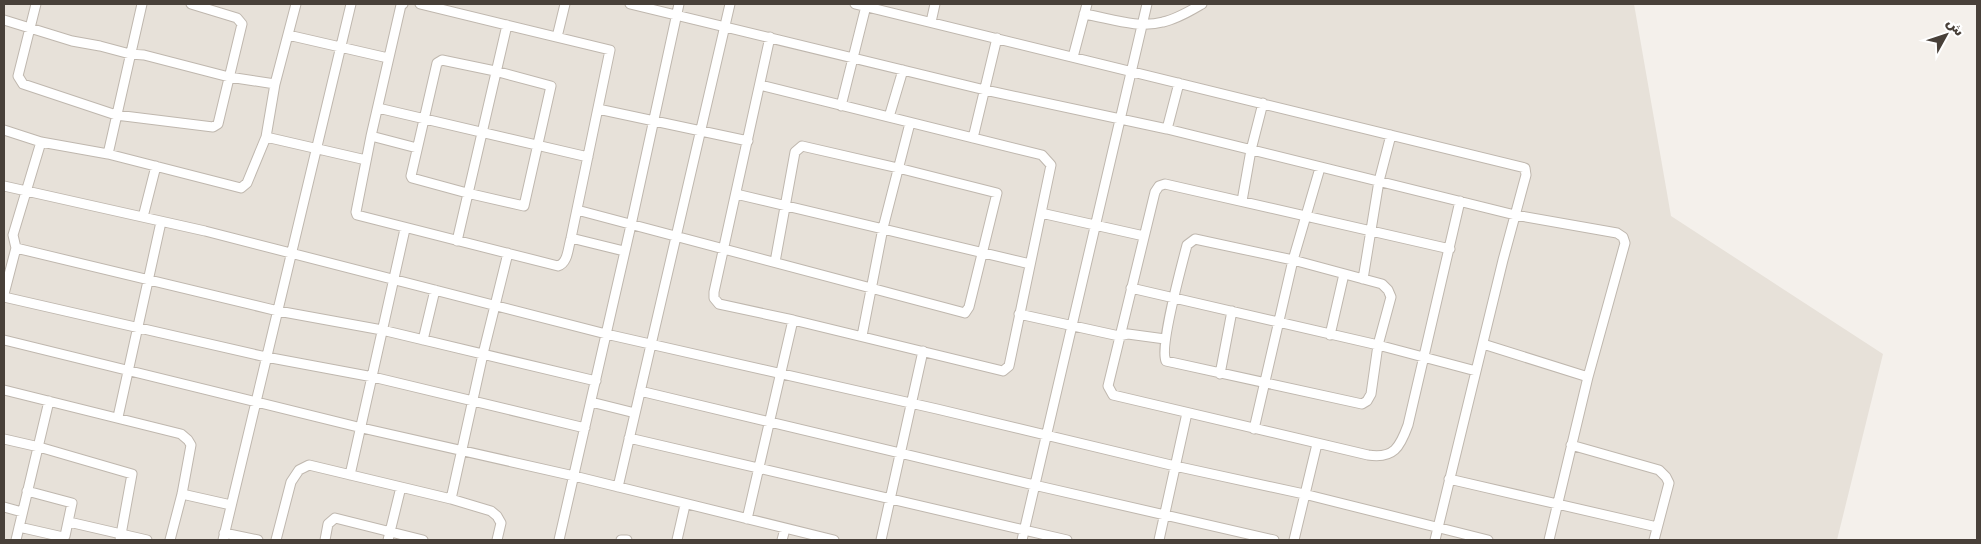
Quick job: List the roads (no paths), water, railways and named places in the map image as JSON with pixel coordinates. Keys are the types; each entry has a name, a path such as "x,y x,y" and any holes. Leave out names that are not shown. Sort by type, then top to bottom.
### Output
{"street":[{"path":"36,4 18,76 23,84 116,115 216,126 242,24 237,18 190,4"},
{"path":"108,154 142,4"},
{"path":"4,130 42,142 108,154 241,188 247,183 266,137 274,84 296,4"},
{"path":"258,540 224,537 351,4"},
{"path":"403,4 401,5 388,58 366,160 357,215 405,229 561,266 564,263 571,238 610,50 507,25 457,8 420,4"},
{"path":"558,37 565,4"},
{"path":"630,4 985,90 1251,150 1515,215 1617,233 1623,237 1625,243 1588,377 1548,540"},
{"path":"559,540 596,382 679,4"},
{"path":"618,487 730,4"},
{"path":"855,4 1525,168 1526,174 1435,540"},
{"path":"931,22 935,4"},
{"path":"1073,57 1087,4"},
{"path":"1022,540 1147,4"},
{"path":"1084,14 1142,25 1163,22 1182,15 1202,4"},
{"path":"841,106 866,6"},
{"path":"4,20 72,41 130,54 144,55 229,77 274,84"},
{"path":"457,241 507,25"},
{"path":"288,35 388,58"},
{"path":"760,86 1042,155 1047,159 1051,165 1008,366 1003,371 862,336 719,304 714,298 770,37"},
{"path":"973,138 997,38"},
{"path":"439,61 495,71 551,86 524,206 414,180 411,176 424,118 439,61"},
{"path":"888,117 903,70"},
{"path":"1167,130 1179,83"},
{"path":"1242,201 1251,150 1263,103"},
{"path":"378,108 588,157"},
{"path":"598,109 748,141"},
{"path":"862,336 883,228 910,122"},
{"path":"1363,279 1379,182 1391,134"},
{"path":"371,136 417,148"},
{"path":"266,137 366,160"},
{"path":"42,142 26,191 8,234 16,248 4,295 137,328 372,377 585,428"},
{"path":"577,210 965,313 969,307 997,193 802,146 795,152 775,262"},
{"path":"143,217 156,166"},
{"path":"1254,429 1293,260 1320,168"},
{"path":"1450,249 1165,184 1159,186 1155,192 1119,336 1108,386 1109,392 1113,395 1317,444 1374,456 1393,452 1398,447 1408,425 1450,249 1460,201"},
{"path":"4,186 143,217 606,334 1175,466 1304,494 1487,540"},
{"path":"736,194 1030,264"},
{"path":"1041,213 1144,236"},
{"path":"118,417 162,222"},
{"path":"350,475 405,229"},
{"path":"571,238 624,252"},
{"path":"1194,239 1293,260 1344,274 1382,284 1388,290 1391,297 1378,345 1371,394 1367,401 1362,404 1220,374 1166,361 1164,358 1165,339 1187,245 1194,239"},
{"path":"16,248 278,311 382,330 596,382"},
{"path":"451,499 494,305 508,253"},
{"path":"1330,335 1344,274"},
{"path":"1131,288 1424,356 1476,371"},
{"path":"423,340 435,290"},
{"path":"1220,374 1232,311"},
{"path":"1019,314 1119,336 1128,334 1165,339"},
{"path":"747,519 793,320"},
{"path":"4,340 362,428 574,476 685,505 834,540"},
{"path":"1483,344 1588,377"},
{"path":"880,540 923,351"},
{"path":"4,390 181,434 188,440 191,445 182,494 170,540"},
{"path":"640,391 1274,540"},
{"path":"16,540 49,401"},
{"path":"591,402 635,413"},
{"path":"1159,540 1187,413"},
{"path":"629,438 1068,540"},
{"path":"4,439 39,447 132,474 121,537"},
{"path":"1294,540 1317,444"},
{"path":"1572,445 1664,473 1669,483 1654,540"},
{"path":"276,540 291,482 299,470 310,465 451,499 491,511 501,523 497,540"},
{"path":"1449,479 1657,527"},
{"path":"389,536 401,487"},
{"path":"19,527 63,537 66,536 72,503 27,491"},
{"path":"182,494 231,505"},
{"path":"677,540 685,505"},
{"path":"4,507 22,512"},
{"path":"325,540 328,524 335,518 389,536 423,540"},
{"path":"69,522 121,537 147,540"},
{"path":"782,540 785,529"},
{"path":"621,540 627,540"}]}
